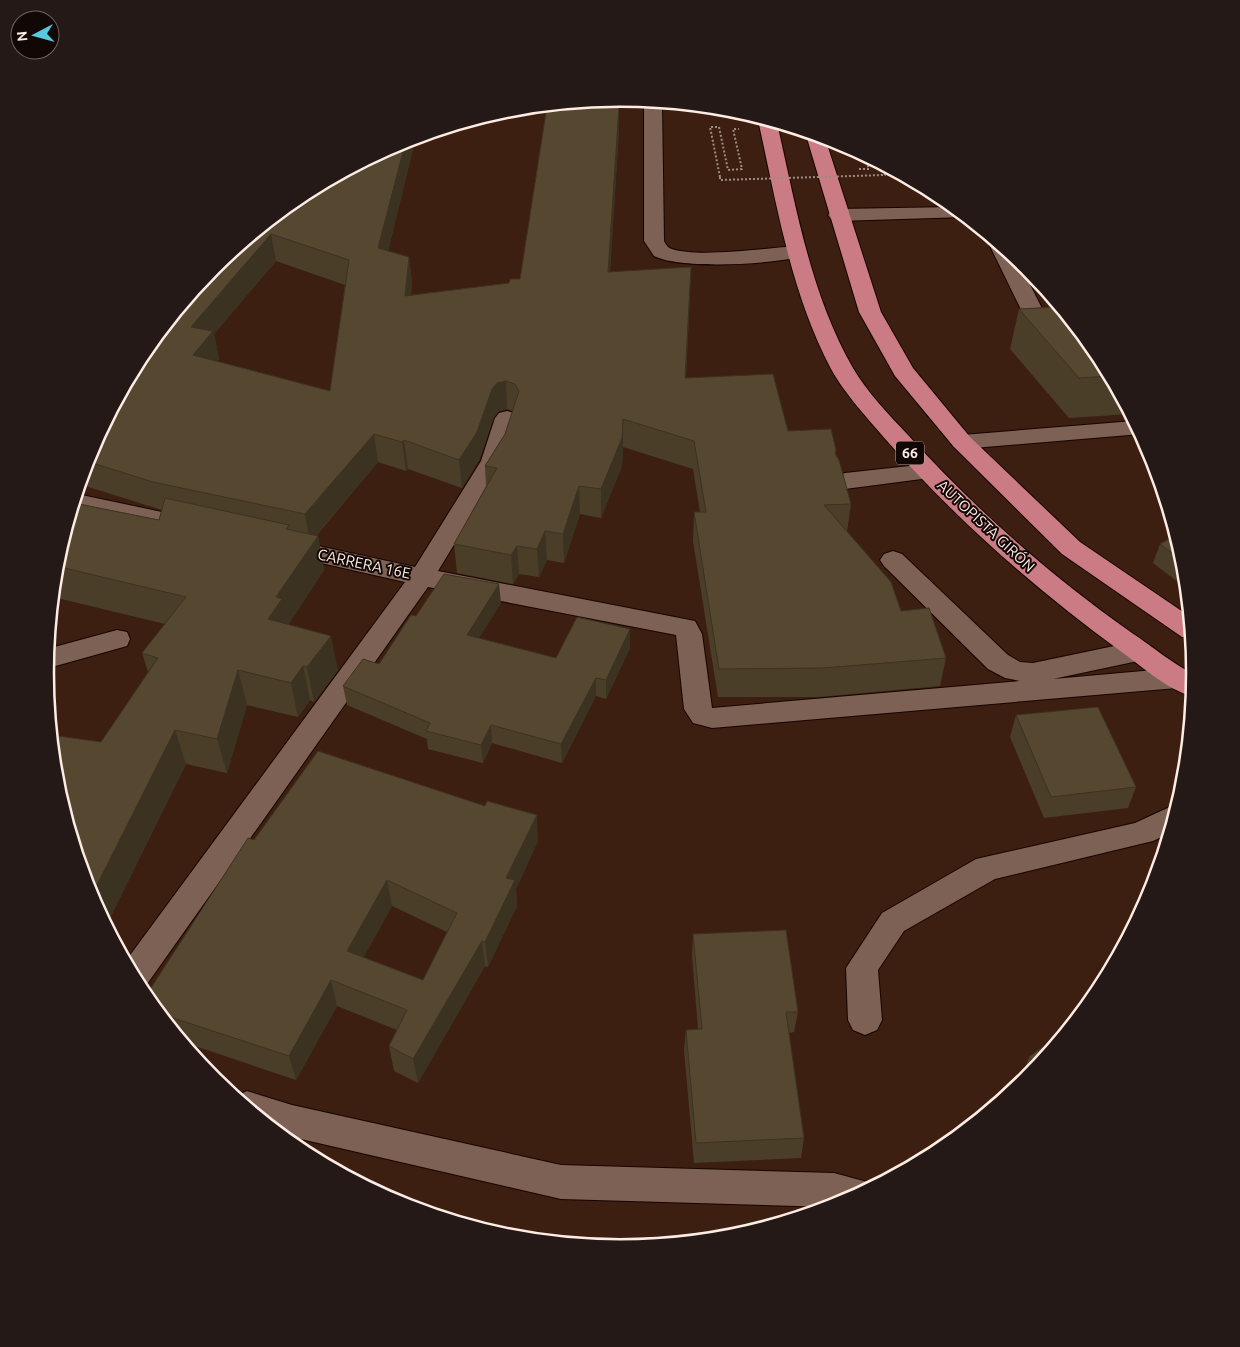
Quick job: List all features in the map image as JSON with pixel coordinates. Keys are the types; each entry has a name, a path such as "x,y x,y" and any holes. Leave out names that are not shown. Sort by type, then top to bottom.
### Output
{"highway":[{"name":"AUTOPISTA GIRÓN","path":"769,128 797,252 814,310 843,371 883,422 928,472 1072,603 1185,683"},
{"path":"817,143 838,215 870,312 903,371 962,442 1072,548 1184,625"}],"street":[{"path":"653,108 654,240 659,250 666,254 698,258 797,252"},
{"path":"838,215 950,213"},
{"path":"1008,262 1042,328"},
{"path":"138,970 422,577 493,461 507,418"},
{"path":"962,442 1130,429"},
{"path":"845,481 928,472"},
{"path":"81,502 219,533"},
{"name":"CARRERA 16E","path":"267,543 422,577 686,628 689,634 698,709 703,716 712,718 1185,683"},
{"path":"893,560 998,662 1016,671 1033,673 1138,651"},
{"path":"54,657 117,639"},
{"path":"865,1020 862,968 894,922 987,868 1142,832 1167,820"},
{"path":"262,1112 292,1121 561,1182 834,1190 846,1193"}],"path":[{"path":"760,125 733,129 742,169 728,170 719,127 710,127 720,180 885,175 884,173"},
{"path":"856,169 869,168 868,165"}],"shaded area":[{"path":"583,108 657,108 694,112 730,118 802,137 837,150 903,183 965,224 993,248 1046,300 1069,329 1091,359 1128,423 1156,491 1167,527 1175,563 1185,636 1185,711 1181,747 1167,820 1156,856 1128,924 1110,957 1091,988 1046,1047 1020,1074 965,1123 903,1164 870,1181 837,1197 767,1220 730,1229 657,1239 583,1239 546,1235 510,1229 438,1210 403,1197 337,1164 275,1123 247,1099 194,1047 171,1018 149,988 112,924 84,856 73,820 65,784 55,711 55,636 59,600 73,527 84,491 112,423 130,390 149,359 194,300 220,273 275,224 337,183 370,166 403,150 473,127 510,118"}],"building":[{"path":"619,107 608,272 691,267 685,378 773,374 788,431 831,429 836,450 835,454 839,460 851,504 824,505 891,582 901,611 929,608 946,658 823,668 719,669 694,512 706,512 694,441 623,419 622,438 601,489 579,486 563,534 545,531 537,549 517,546 511,555 454,544 497,468 485,466 505,434 519,391 515,384 506,381 497,383 492,389 477,432 459,460 404,440 402,442 374,434 305,514 153,482 94,464 112,423 149,359 194,300 220,273 275,224 305,203 337,183 403,150 378,248 409,257 405,296 509,283 510,279 520,279 546,112","holes":["271,234 349,260 330,391 193,355 213,331 191,327"]},
{"path":"1052,307 1091,359 1102,377 1079,378 1019,309"},
{"path":"165,498 289,525 286,529 318,536 276,597 282,599 268,619 331,636 307,667 303,666 291,683 238,670 217,739 175,730 96,887 73,820 58,736 101,742 158,658 142,653 186,597 64,568 65,563 80,504 159,520"},
{"path":"1170,539 1173,554 1160,544"},
{"path":"444,574 499,584 467,635 556,658 577,617 630,629 606,680 596,678 561,744 491,725 481,745 426,731 430,723 343,686 363,659 379,664 411,615 416,616"},
{"path":"1098,707 1136,787 1051,797 1016,715"},
{"path":"318,751 485,806 487,801 537,815 506,878 515,880 485,942 482,941 413,1059 389,1046 407,1010 331,980 289,1056 170,1017 150,989 248,838 254,840","holes":["387,880 457,913 423,980 347,951"]},
{"path":"786,930 798,1012 786,1012 804,1138 696,1143 686,1030 702,1029 693,934"},
{"path":"1051,1041 1033,1061 1029,1057"}]}
